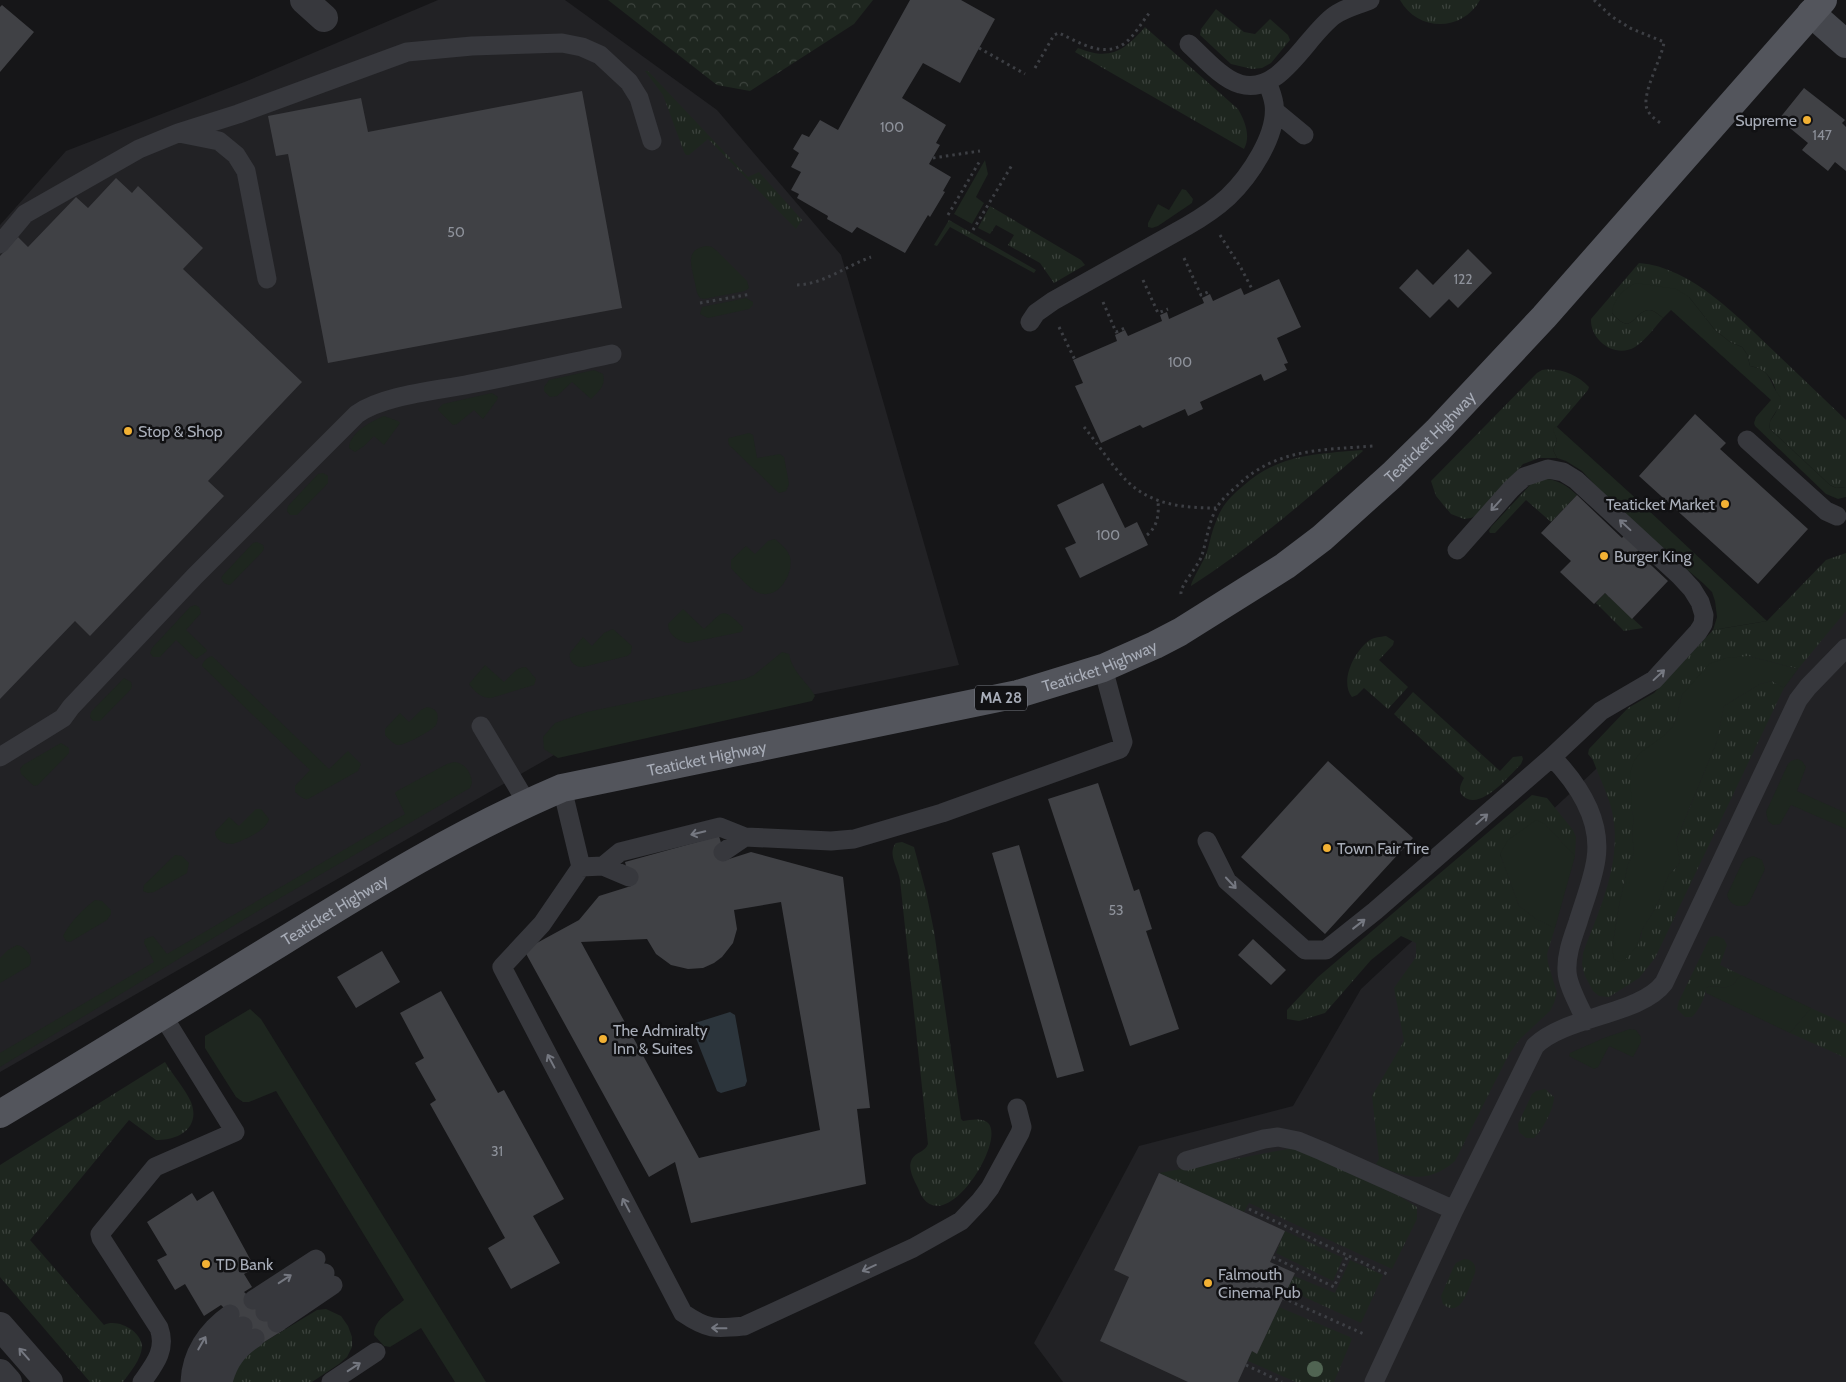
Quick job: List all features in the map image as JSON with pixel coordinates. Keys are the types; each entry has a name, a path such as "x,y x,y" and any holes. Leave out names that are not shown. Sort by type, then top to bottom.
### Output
{"main road":[{"path":"1817,7 1846,44"},
{"name":"Teaticket Highway","path":"0,1114 163,1016 388,876 527,803 562,788 1018,694 1103,668 1180,632 1269,576 1322,538 1358,507 1437,431 1544,317 1817,7"}],"street":[{"path":"304,0 324,18"},
{"path":"0,1326 49,1382"},
{"path":"0,1373 8,1382"}],"lane":[{"path":"1189,44 1230,80 1241,85 1267,82 1283,70 1335,14 1370,0"},
{"path":"0,244 25,214 139,149 178,133 238,114 407,52 472,46 562,43 582,47 600,55 629,82 639,98 652,141"},
{"path":"1030,322 1036,313 1053,301 1204,216 1228,197 1246,177 1270,135 1275,111 1273,98 1267,82"},
{"path":"1275,111 1304,135"},
{"path":"178,133 219,141 236,155 246,171 267,279"},
{"path":"0,757 63,718 195,576 356,414 367,406 612,354"},
{"path":"1747,440 1826,511 1837,516"},
{"path":"1207,842 1228,881 1304,950 1326,950 1375,911 1552,758 1600,711 1654,680 1692,639 1703,624 1704,615 1700,602 1692,589 1680,576 1576,480 1562,472 1548,469 1524,477 1511,488 1457,550"},
{"path":"1374,1382 1454,1210 1535,1046 1548,1036 1652,995 1664,983 1798,700 1846,648"},
{"path":"603,866 620,852 720,828 745,837 831,841 854,839 942,813 1120,749 1123,742 1103,668"},
{"path":"481,726 527,803"},
{"path":"1552,758 1581,794 1592,818 1597,839 1596,862 1571,944 1567,969 1568,980 1586,1020"},
{"path":"562,788 581,867 542,924 502,967 683,1313 699,1324 717,1329 744,1326 913,1248 961,1221 980,1201 1020,1133 1022,1127 1017,1108"},
{"path":"723,852 745,837"},
{"path":"581,867 603,866 629,877"},
{"path":"142,1382 160,1355 162,1337 159,1328 100,1238 100,1234 155,1167 235,1132 163,1016"},
{"path":"1186,1161 1264,1139 1278,1137 1298,1141 1454,1210"},
{"path":"325,1272 265,1311 325,1272"},
{"path":"190,1382 199,1348 208,1334 243,1326"},
{"path":"207,1382 210,1366 216,1354 232,1335 243,1326"},
{"path":"223,1382 230,1362 236,1353 243,1326"},
{"path":"331,1382 376,1352"}],"path":[{"path":"1594,0 1611,16 1630,28 1664,42 1646,96 1648,113 1663,125"},
{"path":"1035,68 1056,34 1059,33 1081,45 1105,50 1116,47 1129,39 1150,12"},
{"path":"979,48 1025,74"},
{"path":"933,158 980,151"},
{"path":"948,215 980,159"},
{"path":"973,230 1012,165"},
{"path":"1220,234 1253,291"},
{"path":"797,285 822,280 854,263 871,257"},
{"path":"1184,257 1201,295 1210,291"},
{"path":"1143,280 1158,313 1168,309"},
{"path":"700,303 751,294"},
{"path":"1103,302 1116,332 1125,328"},
{"path":"1059,327 1076,360"},
{"path":"1084,427 1128,482 1143,493 1158,501 1184,508 1216,508"},
{"path":"1182,597 1183,585 1200,561 1216,508 1242,481 1260,467 1277,459 1304,452 1374,446"},
{"path":"1147,535 1153,530 1156,521 1158,501"},
{"path":"1249,1209 1387,1274"},
{"path":"1273,1257 1334,1287 1348,1255"},
{"path":"1283,1298 1364,1334"},
{"path":"1246,1365 1282,1382"}],"shaded area":[{"path":"438,0 565,0 717,110 841,255 959,665 575,743 0,1072 0,225 66,151 247,81"},
{"path":"1846,593 1846,1382 1063,1382 1034,1343 1139,1146 1293,1106 1361,989 1595,770 1724,635 1793,651"},
{"path":"730,1012 735,1015 747,1081 745,1086 721,1093 717,1091 692,1028 695,1023"}],"green space":[{"path":"608,0 873,0 854,24 750,91 717,85"},
{"path":"1400,0 1480,0 1462,18 1440,24 1418,18"},
{"path":"1216,9 1244,32 1255,34 1270,19 1288,35 1290,40 1271,63 1262,68 1252,69 1231,64 1200,35 1201,29"},
{"path":"1145,27 1238,109 1243,118 1247,134 1244,149 1075,52 1078,48 1099,54 1116,51 1123,48"},
{"path":"645,71 648,71 748,177 759,172 802,220 796,229 708,139 689,155 686,155 663,95"},
{"path":"985,160 988,174 976,197 984,203 972,224 954,214"},
{"path":"1182,189 1186,190 1193,199 1192,203 1158,226 1148,227 1148,223 1158,204 1169,210"},
{"path":"990,206 1081,260 1085,265 1054,283 1040,263 1008,245 1014,235 996,225 990,234 978,228"},
{"path":"949,220 1036,270 1034,273 950,227 937,246 934,245"},
{"path":"707,246 717,251 747,281 749,288 745,291 704,299 700,298 696,289 691,258 695,250"},
{"path":"1639,263 1659,267 1678,274 1714,297 1846,420 1846,487 1836,488 1830,485 1770,429 1771,420 1777,408 1777,394 1772,381 1763,371 1750,366 1747,354 1742,347 1730,342 1715,330 1689,297 1612,313 1624,323 1629,323 1639,314 1649,310 1663,318 1647,337 1635,347 1620,351 1612,349 1599,340 1592,327 1591,319"},
{"path":"1636,283 1676,289 1689,297 1715,330 1730,342 1742,347 1747,354 1750,366 1767,374 1781,398 1779,407 1770,421 1770,429 1830,485 1836,488 1846,487 1846,497 1838,499 1826,494 1755,426 1756,417 1771,400 1671,310 1663,318 1653,311 1644,311 1629,323 1624,323 1612,313 1614,304 1620,295"},
{"path":"746,298 753,302 749,309 708,318 700,314 702,307"},
{"path":"594,370 603,374 604,382 591,399 572,382 557,396 550,397 544,391 544,387 549,380"},
{"path":"1542,370 1556,370 1568,373 1589,387 1554,430 1557,440 1553,450 1557,458 1539,458 1523,464 1477,515 1464,519 1451,514 1436,496 1431,481"},
{"path":"492,393 498,397 497,400 483,419 474,410 457,424 453,425 438,409 443,404"},
{"path":"384,416 400,423 384,445 374,436 355,452 349,448 353,437 357,433 368,424"},
{"path":"1556,426 1767,621 1713,630 1717,617 1712,592 1625,517 1582,471 1557,458 1553,450 1557,440 1553,430"},
{"path":"749,433 753,435 757,458 780,454 784,457 789,484 786,491 779,493 729,445 729,438"},
{"path":"1362,450 1279,522 1191,586 1207,552 1212,531 1219,514 1228,501 1243,486 1270,467 1284,462 1314,455"},
{"path":"323,473 328,476 328,483 297,515 290,515 287,511 288,506 318,474"},
{"path":"1546,479 1563,484 1577,495 1551,522 1526,500 1495,533 1490,533 1491,527 1531,484"},
{"path":"775,539 789,554 791,564 787,579 783,585 771,593 764,594 757,592 743,581 731,568 731,560 746,546 755,554 768,541"},
{"path":"257,542 263,545 264,549 262,552 231,584 224,583 221,578 223,575 253,543"},
{"path":"1846,553 1846,611 1798,669 1748,656 1693,685 1682,695 1673,726 1666,734 1632,811 1634,819 1632,831 1634,854 1628,864 1612,948 1641,938 1642,930 1656,907 1669,874 1678,866 1680,861 1676,842 1717,741 1724,706 1760,684 1772,681 1784,688 1655,958 1639,978 1609,997 1599,996 1593,991 1585,976 1582,965 1583,953 1608,884 1612,866 1615,830 1606,792 1593,760 1588,754 1589,749 1628,708 1654,693 1713,630 1767,621 1826,560"},
{"path":"1605,593 1643,628 1624,631 1596,603"},
{"path":"195,605 199,607 201,613 186,630 207,650 206,652 196,659 176,640 160,657 153,657 150,653 152,648 190,607"},
{"path":"683,609 704,629 723,613 736,620 743,627 743,630 688,643 684,642 677,639 668,628 668,624"},
{"path":"613,629 632,646 631,653 627,656 583,667 573,663 570,659 570,653 583,637 592,646 604,633"},
{"path":"1386,636 1394,641 1393,645 1379,660 1408,687 1388,709 1364,688 1352,697 1347,683 1350,666 1359,651 1370,640"},
{"path":"782,652 789,654 797,672 812,691 815,696 812,701 558,758 544,749 543,737 555,723 587,712 745,679 754,675"},
{"path":"212,656 329,769 348,751 361,764 358,771 308,799 300,796 295,792 295,786 310,770 202,666 205,660"},
{"path":"1748,656 1798,669 1784,688 1772,681 1760,684 1724,706 1717,741 1676,841 1680,861 1678,866 1669,874 1656,907 1642,930 1638,945 1625,960 1619,962 1614,959 1612,948 1628,864 1634,854 1632,831 1634,819 1630,773 1634,761 1640,753 1666,734 1673,726 1682,695 1709,664 1726,658"},
{"path":"485,665 504,682 516,670 526,667 536,679 534,685 491,698 481,696 469,684"},
{"path":"124,678 131,682 131,689 100,721 93,721 90,717 91,712"},
{"path":"1413,692 1500,771 1513,757 1522,756 1521,764 1486,796 1470,800 1463,796 1460,789 1464,778 1394,714"},
{"path":"427,707 435,711 438,716 436,725 430,730 401,745 392,742 385,735 385,729 400,713 409,722 421,710"},
{"path":"61,743 69,748 69,753 38,785 34,786 21,774 20,769 23,765"},
{"path":"1797,759 1802,761 1806,767 1797,791 1846,813 1846,829 1791,805 1780,824 1773,825 1768,821 1766,812 1788,764"},
{"path":"454,762 464,766 469,772 472,783 470,788 268,905 0,1067 0,1053 154,962 144,943 145,939 153,936 167,954 405,814 395,793"},
{"path":"1532,795 1547,798 1573,830 1576,837 1575,856 1545,824 1500,854 1519,906 1536,919 1555,928 1547,954 1557,993 1554,1003 1550,1011 1520,1039 1509,1054 1455,1161 1436,1173 1426,1176 1408,1176 1387,1169 1376,1164 1379,1159 1372,1096 1404,1041 1394,988 1416,957 1416,943 1401,936 1371,960 1325,1013 1299,1021 1287,1019 1287,1010 1318,977"},
{"path":"256,809 261,809 269,819 259,831 233,844 224,843 217,838 215,832 229,817 239,826"},
{"path":"1536,820 1545,824 1575,856 1555,928 1536,919 1519,906 1500,854 1508,840"},
{"path":"902,842 914,847 926,892 934,931 961,1119 963,1121 984,1120 989,1124 991,1135 988,1151 979,1169 967,1186 954,1199 940,1206 928,1203 913,1178 910,1166 912,1159 925,1149 928,1144 900,880 893,856 896,843"},
{"path":"175,855 182,856 189,863 187,873 154,892 148,893 143,891 144,885"},
{"path":"1753,856 1762,860 1765,869 1747,905 1735,905 1727,895 1742,863 1745,859"},
{"path":"95,900 102,901 111,910 107,920 70,942 66,941 63,936 70,925"},
{"path":"1717,936 1724,939 1727,945 1720,965 1741,975 1729,987 1712,986 1706,988 1703,1000 1697,1011 1692,1017 1685,1017 1677,1009 1679,1001 1710,937"},
{"path":"17,945 29,953 31,963 0,983 0,958"},
{"path":"1741,975 1811,1008 1790,1033 1706,993 1706,988 1712,986 1729,987"},
{"path":"1811,1008 1846,1024 1846,1058 1790,1033"},
{"path":"250,1009 261,1019 486,1382 455,1382 421,1328 390,1347 384,1346 374,1335 377,1324 381,1319 404,1300 276,1091 249,1102 243,1102 236,1097 205,1048 205,1036"},
{"path":"1630,1029 1636,1030 1641,1037 1641,1042 1633,1057 1609,1046 1598,1067 1594,1069 1569,1056 1570,1053"},
{"path":"165,1062 191,1102 193,1119 190,1126 186,1131 172,1138 156,1140 129,1120 30,1240 104,1325 115,1323 128,1327 141,1341 140,1357 123,1382 90,1382 0,1277 0,1165"},
{"path":"1545,1089 1554,1097 1550,1113 1534,1138 1526,1138 1519,1132 1518,1124 1532,1094"},
{"path":"1296,1149 1314,1156 1399,1196 1417,1207 1417,1219 1392,1269 1249,1203 1244,1212 1159,1173"},
{"path":"1285,1231 1343,1258 1333,1281 1276,1253"},
{"path":"1464,1259 1473,1263 1475,1273 1460,1305 1450,1308 1443,1304 1441,1296 1454,1266"},
{"path":"1350,1260 1383,1275 1361,1323 1287,1289 1294,1276 1335,1293"},
{"path":"1279,1307 1352,1339 1334,1382 1296,1382 1248,1361 1252,1351 1257,1353"},
{"path":"326,1309 341,1316 348,1326 352,1337 352,1347 347,1357 339,1364 312,1382 231,1382 232,1376 248,1352 317,1310"}],"building":[{"path":"910,0 961,0 995,19 960,83 923,63 902,98 946,125 936,143 940,145 929,164 951,177 943,191 945,192 930,217 928,215 905,253 857,227 852,233 827,219 828,216 797,198 799,194 791,190 801,172 791,167 799,153 793,149 802,134 809,137 820,120 838,130"},
{"path":"2,5 34,32 0,72 0,7"},
{"path":"1804,88 1845,120 1842,123 1846,127 1846,171 1835,162 1828,171 1802,150 1808,143 1779,119"},
{"path":"582,91 622,308 328,363 288,154 276,156 268,116 361,98 368,132"},
{"name":"Stop & Shop","path":"116,178 132,193 138,186 203,248 183,269 302,382 208,481 224,496 90,636 75,621 0,699 0,256 18,237 28,247 76,197 88,208"},
{"path":"1468,249 1492,273 1458,308 1449,299 1430,318 1399,288 1417,269 1433,285"},
{"path":"1279,279 1301,327 1277,338 1288,363 1284,364 1287,370 1264,381 1261,374 1200,402 1203,409 1188,416 1185,409 1143,428 1140,425 1101,443 1075,386 1083,383 1073,360 1117,341 1115,335 1125,330 1128,336 1162,321 1160,315 1167,312 1169,319 1204,303 1202,298 1210,294 1213,301 1241,288 1244,295"},
{"name":"Teaticket Market","path":"1695,414 1726,443 1720,449 1808,529 1758,584 1639,476"},
{"path":"1103,483 1125,528 1137,522 1148,545 1080,578 1065,548 1076,543 1057,505"},
{"name":"Burger King","path":"1577,495 1622,538 1626,533 1642,547 1637,552 1668,581 1632,619 1605,593 1594,604 1560,572 1571,561 1541,533"},
{"name":"Town Fair Tire","path":"1328,761 1413,838 1325,934 1241,857"},
{"path":"1098,783 1134,891 1139,889 1152,929 1146,931 1179,1029 1130,1046 1048,799"},
{"name":"The Admiralty Inn & Suites","path":"719,836 726,860 751,852 843,877 870,1108 857,1109 866,1184 691,1223 675,1162 649,1177 524,950 579,920 599,896 631,886 625,862","holes":["781,902 820,1130 699,1158 581,942 647,939 656,954 671,965 688,969 703,968 722,957 733,943 737,929 734,910"]},
{"path":"1019,845 1084,1071 1057,1078 992,853"},
{"path":"1253,939 1286,970 1271,985 1238,955"},
{"path":"382,951 400,982 356,1008 337,977"},
{"path":"441,991 498,1093 504,1090 564,1199 533,1216 560,1263 511,1289 488,1248 505,1238 430,1104 436,1100 415,1063 424,1058 400,1013"},
{"name":"Falmouth Cinema Pub","path":"1159,1173 1285,1231 1270,1262 1295,1273 1257,1354 1252,1351 1238,1382 1188,1382 1100,1341 1129,1277 1114,1270"},
{"name":"TD Bank","path":"213,1191 255,1268 244,1274 252,1287 244,1292 285,1329 261,1344 221,1305 204,1316 185,1284 175,1290 157,1260 167,1255 147,1222 192,1193 197,1201"}],"place":[{"name":"Supreme","path":"1807,120"},
{"name":"Stop & Shop","path":"128,431"},
{"name":"Teaticket Market","path":"1725,504"},
{"name":"Burger King","path":"1604,556"},
{"name":"Town Fair Tire","path":"1327,848"},
{"name":"The Admiralty Inn & Suites","path":"603,1039"},
{"name":"TD Bank","path":"206,1264"},
{"name":"Falmouth Cinema Pub","path":"1208,1283"}]}
